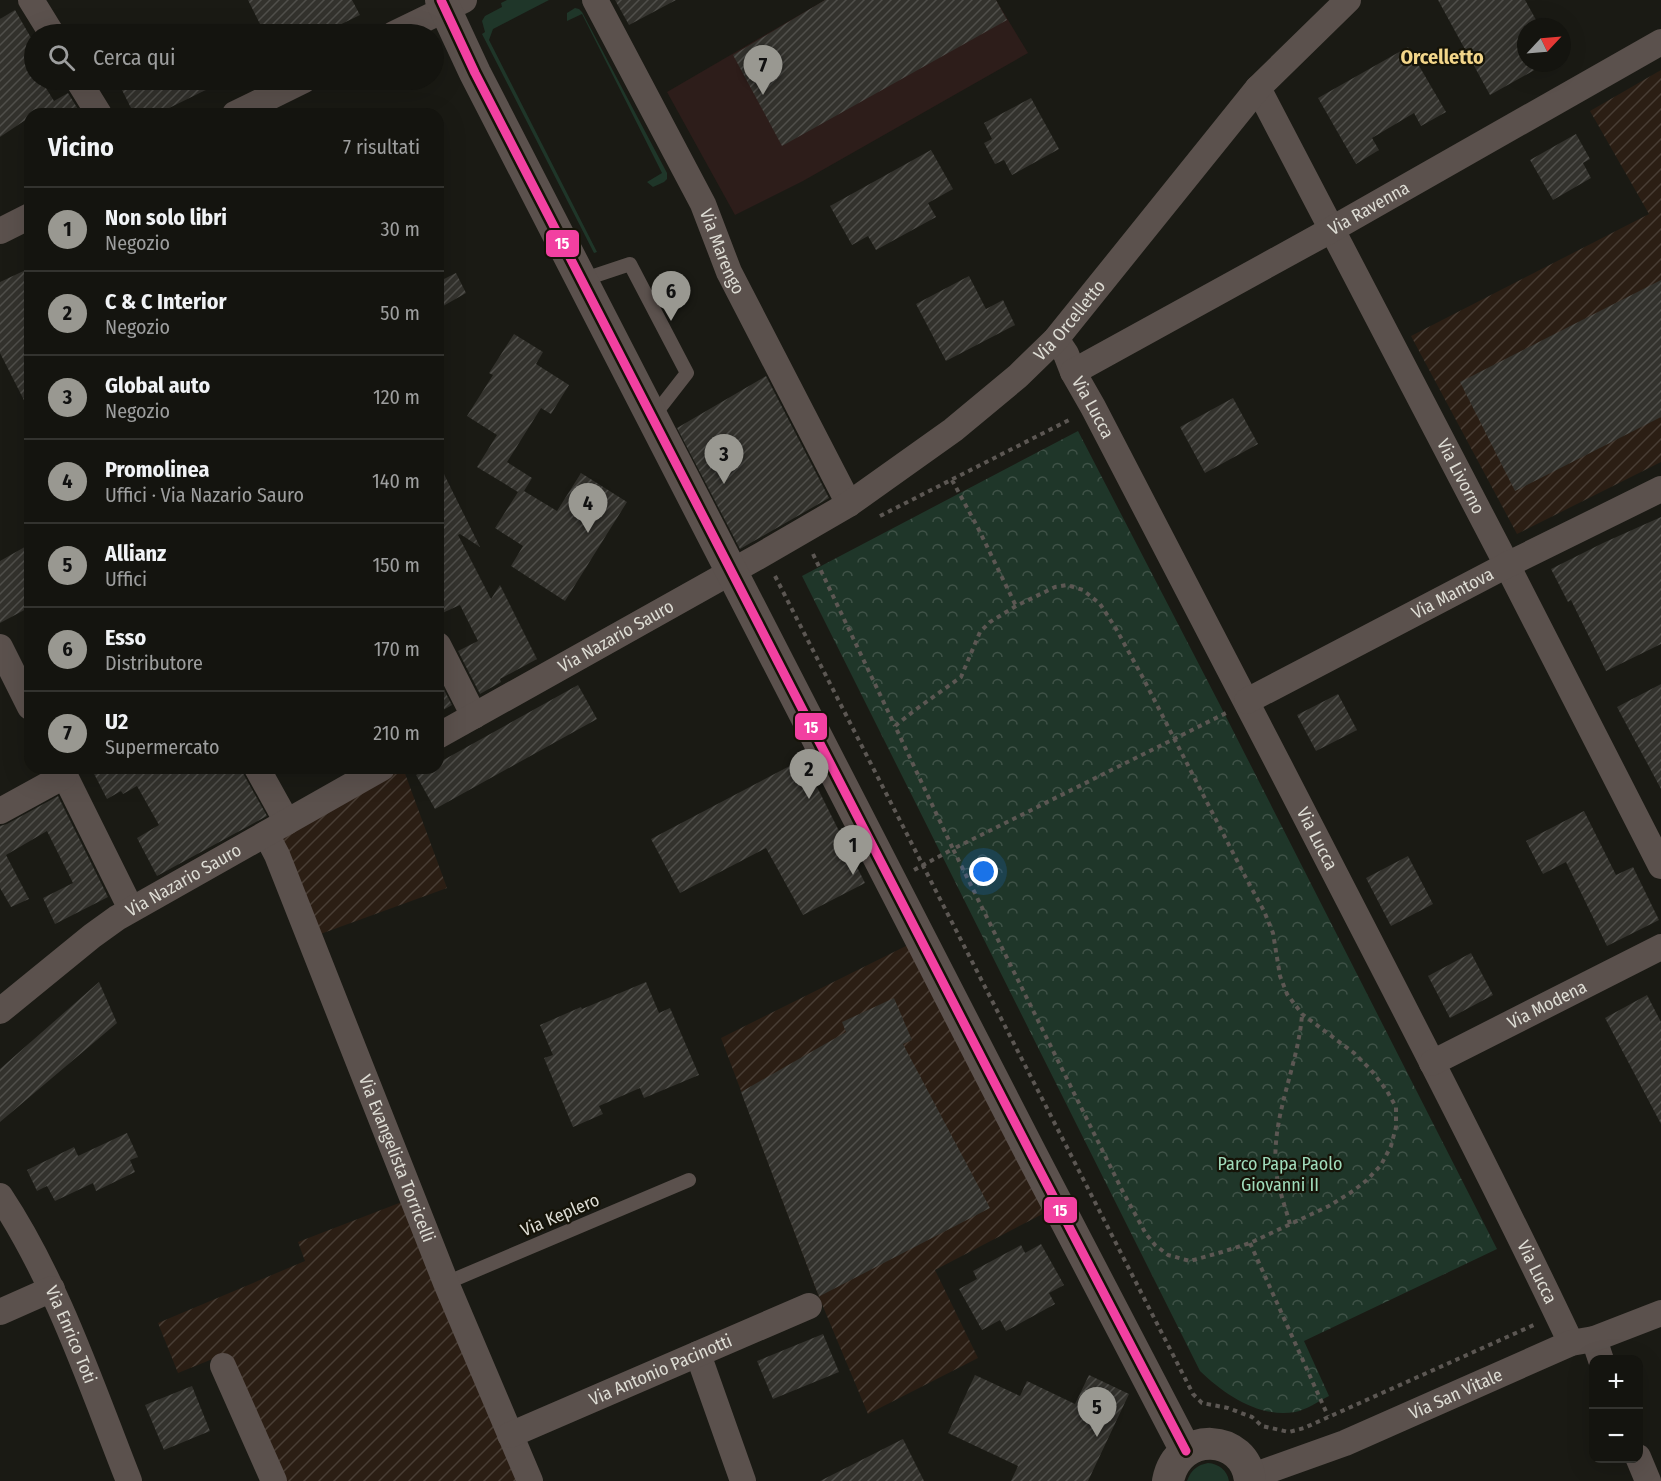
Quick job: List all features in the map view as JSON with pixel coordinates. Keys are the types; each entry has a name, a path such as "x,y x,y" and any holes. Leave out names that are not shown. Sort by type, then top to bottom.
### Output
{"street":[{"path":"31,0 46,24"},
{"name":"Via Marengo","path":"595,0 699,195 729,272 849,504"},
{"name":"Via Orcelletto","path":"731,571 849,504 953,430 1018,376 1056,339 1257,88 1348,0"},
{"path":"412,24 450,3 476,73 940,978 1186,1450"},
{"name":"Via Ravenna","path":"1073,372 1661,42"},
{"name":"Via Livorno","path":"1257,88 1507,565 1661,866"},
{"path":"84,90 95,108"},
{"path":"247,108 284,90"},
{"path":"0,231 24,219"},
{"name":"Via Lucca","path":"1056,339 1093,407 1237,707 1432,1063 1538,1274 1588,1347"},
{"name":"Via Mantova","path":"1237,707 1507,565 1661,489"},
{"name":"Via Nazario Sauro","path":"444,733 731,571"},
{"path":"0,647 24,695"},
{"path":"444,657 474,716"},
{"path":"0,812 59,774"},
{"path":"63,774 131,909"},
{"name":"Via Evangelista Torricelli","path":"259,774 277,828 277,855 446,1283 530,1481"},
{"name":"Via Nazario Sauro","path":"0,1011 105,926 131,909 372,774"},
{"name":"Via Modena","path":"1432,1063 1661,947"},
{"name":"Via Enrico Toti","path":"0,1196 33,1251 52,1289 129,1481"},
{"path":"0,1312 52,1289"},
{"name":"Via Antonio Pacinotti","path":"510,1435 809,1306"},
{"name":"Via San Vitale","path":"1250,1479 1588,1347 1661,1313"},
{"path":"698,1354 743,1481"},
{"path":"223,1366 274,1481"},
{"path":"1168,1481 1170,1470 1186,1450 1198,1445 1212,1444 1225,1447 1236,1454 1245,1464 1250,1479"},
{"path":"1640,1463 1648,1481"}],"lane":[{"path":"582,280 630,264 687,373 652,418"},
{"name":"Via Keplero","path":"446,1283 689,1180"}],"path":[{"path":"1016,606 952,480 1093,407"},
{"path":"812,551 953,849 1123,1192 1146,1234 1155,1245 1168,1256 1190,1261 1250,1243 1329,1206 1367,1180 1381,1165 1391,1146 1396,1127 1396,1107 1371,1070 1345,1046 1302,1014 1287,994 1280,976 1273,933 1264,911 1142,676 1100,604 1083,590 1067,585 1055,587 1016,606 990,622 980,632 961,677 895,726"},
{"path":"773,572 1193,1394 1202,1403 1228,1408 1252,1417 1262,1426 1289,1432 1304,1428 1328,1416 1250,1243"},
{"path":"891,881 1237,707"},
{"path":"1290,1224 1276,1172 1275,1149 1281,1105 1300,1037 1302,1014"}],"shaded area":[{"path":"825,0 996,0 1028,53 803,181 735,215 667,92"},
{"path":"1661,70 1661,462 1517,534 1411,336 1649,214 1590,111"},
{"path":"392,774 405,774 447,888 304,940 263,846"},
{"path":"918,940 1056,1207 935,1270 978,1358 868,1414 819,1297 721,1038"},
{"path":"407,1200 526,1481 277,1481 220,1356 178,1373 158,1323 305,1261 298,1242"}],"green space":[{"path":"507,0 549,0 493,29 489,40 597,252 594,253 482,34 485,32 482,21 485,16 502,7 501,3"},
{"path":"575,8 582,12 667,173 667,179 664,182 653,187 647,182 662,173 582,14 567,21 567,13"},
{"name":"Parco Papa Paolo Giovanni II","path":"1078,431 1497,1249 1304,1341 1329,1396 1295,1412 1268,1412 1243,1403 1200,1371 802,576"},
{"path":"1208,1463 1222,1468 1229,1481 1187,1481 1195,1469"}],"building":[{"path":"248,0 352,0 360,15 342,24 260,24"},
{"path":"615,0 676,0 629,25"},
{"path":"825,0 996,0 1007,20 782,146 733,55"},
{"path":"1438,0 1525,0 1535,18 1517,18 1517,72 1531,72 1490,95"},
{"path":"15,10 24,26 24,90 47,90 54,101 68,93 77,108 24,108 24,121 0,137 0,19"},
{"path":"1408,47 1446,112 1421,126 1414,113 1372,138 1379,150 1356,164 1318,98"},
{"path":"122,90 206,90 169,108 131,108"},
{"path":"1031,98 1059,149 1012,175 1004,160 995,164 984,143 992,139 984,123"},
{"path":"1576,134 1590,159 1583,163 1591,178 1553,200 1530,160"},
{"path":"931,150 953,189 928,203 936,217 876,250 868,236 852,245 830,206"},
{"path":"24,271 24,400 0,353 0,282"},
{"path":"456,273 466,293 444,306 444,279"},
{"path":"969,276 986,309 1003,300 1015,325 946,361 916,304"},
{"path":"1661,280 1661,417 1515,491 1460,382"},
{"path":"514,334 543,352 536,364 569,385 551,414 541,408 507,462 532,478 524,491 557,511 581,473 627,502 565,601 511,566 523,546 495,528 518,492 477,467 497,435 467,416 493,375 489,373"},
{"path":"766,376 829,498 740,549 677,428"},
{"path":"1233,398 1258,444 1205,473 1180,427"},
{"path":"444,474 480,547 460,534 458,535 491,599 500,585 537,659 500,679 501,682 480,694 458,651 478,641 460,605 444,612"},
{"path":"1661,517 1661,644 1606,671 1571,600 1568,602 1551,569"},
{"path":"24,547 24,610 0,623 0,561"},
{"path":"1661,684 1661,789 1617,707"},
{"path":"578,685 597,719 435,809 416,775 444,774 444,760"},
{"path":"444,690 452,705 444,710"},
{"path":"1338,694 1357,730 1316,751 1297,715"},
{"path":"803,759 865,883 803,915 766,848 680,893 651,839"},
{"path":"94,774 244,774 267,816 157,876 137,838 159,825 137,786 107,799"},
{"path":"58,796 108,897 55,924 43,898 73,883 47,831 6,855 29,899 11,907 0,888 0,826"},
{"path":"1584,811 1616,875 1633,867 1659,920 1607,946 1566,862 1543,874 1526,841"},
{"path":"1408,856 1433,904 1391,926 1366,878"},
{"path":"1471,953 1493,995 1450,1018 1428,976"},
{"path":"99,982 117,1023 0,1122 0,1069"},
{"path":"646,982 659,1013 670,1008 699,1075 644,1098 640,1088 599,1106 603,1114 573,1127 544,1058 553,1055 540,1025"},
{"path":"1647,995 1661,1022 1661,1124 1605,1018"},
{"path":"894,998 912,1040 903,1044 990,1208 820,1296 741,1092 846,1032 842,1022"},
{"path":"127,1133 138,1157 130,1160 135,1172 96,1191 93,1183 55,1201 47,1186 37,1191 27,1170 74,1147 78,1156"},
{"path":"1041,1244 1064,1285 1049,1293 1055,1304 1006,1331 1000,1320 982,1330 959,1289 977,1279 973,1271 1021,1245 1025,1253"},
{"path":"823,1334 839,1372 773,1399 757,1361"},
{"path":"975,1375 1020,1396 1027,1381 1075,1404 1089,1375 1129,1394 1088,1481 1011,1481 1018,1466 948,1433"},
{"path":"192,1386 210,1431 164,1450 145,1405"},
{"path":"903,1439 924,1481 820,1481"}],"transit line":[{"name":"15","path":"441,0 475,73 740,590 1186,1451"}],"place":[{"name":"U2","path":"763,95"},
{"name":"Esso","path":"671,321"},
{"name":"Global auto","path":"724,484"},
{"name":"Promolinea","path":"588,533"},
{"name":"C & C Interior","path":"809,799"},
{"name":"Non solo libri","path":"853,875"},
{"name":"Allianz","path":"1097,1437"}],"district":[{"name":"Orcelletto","path":"1442,57"}]}
